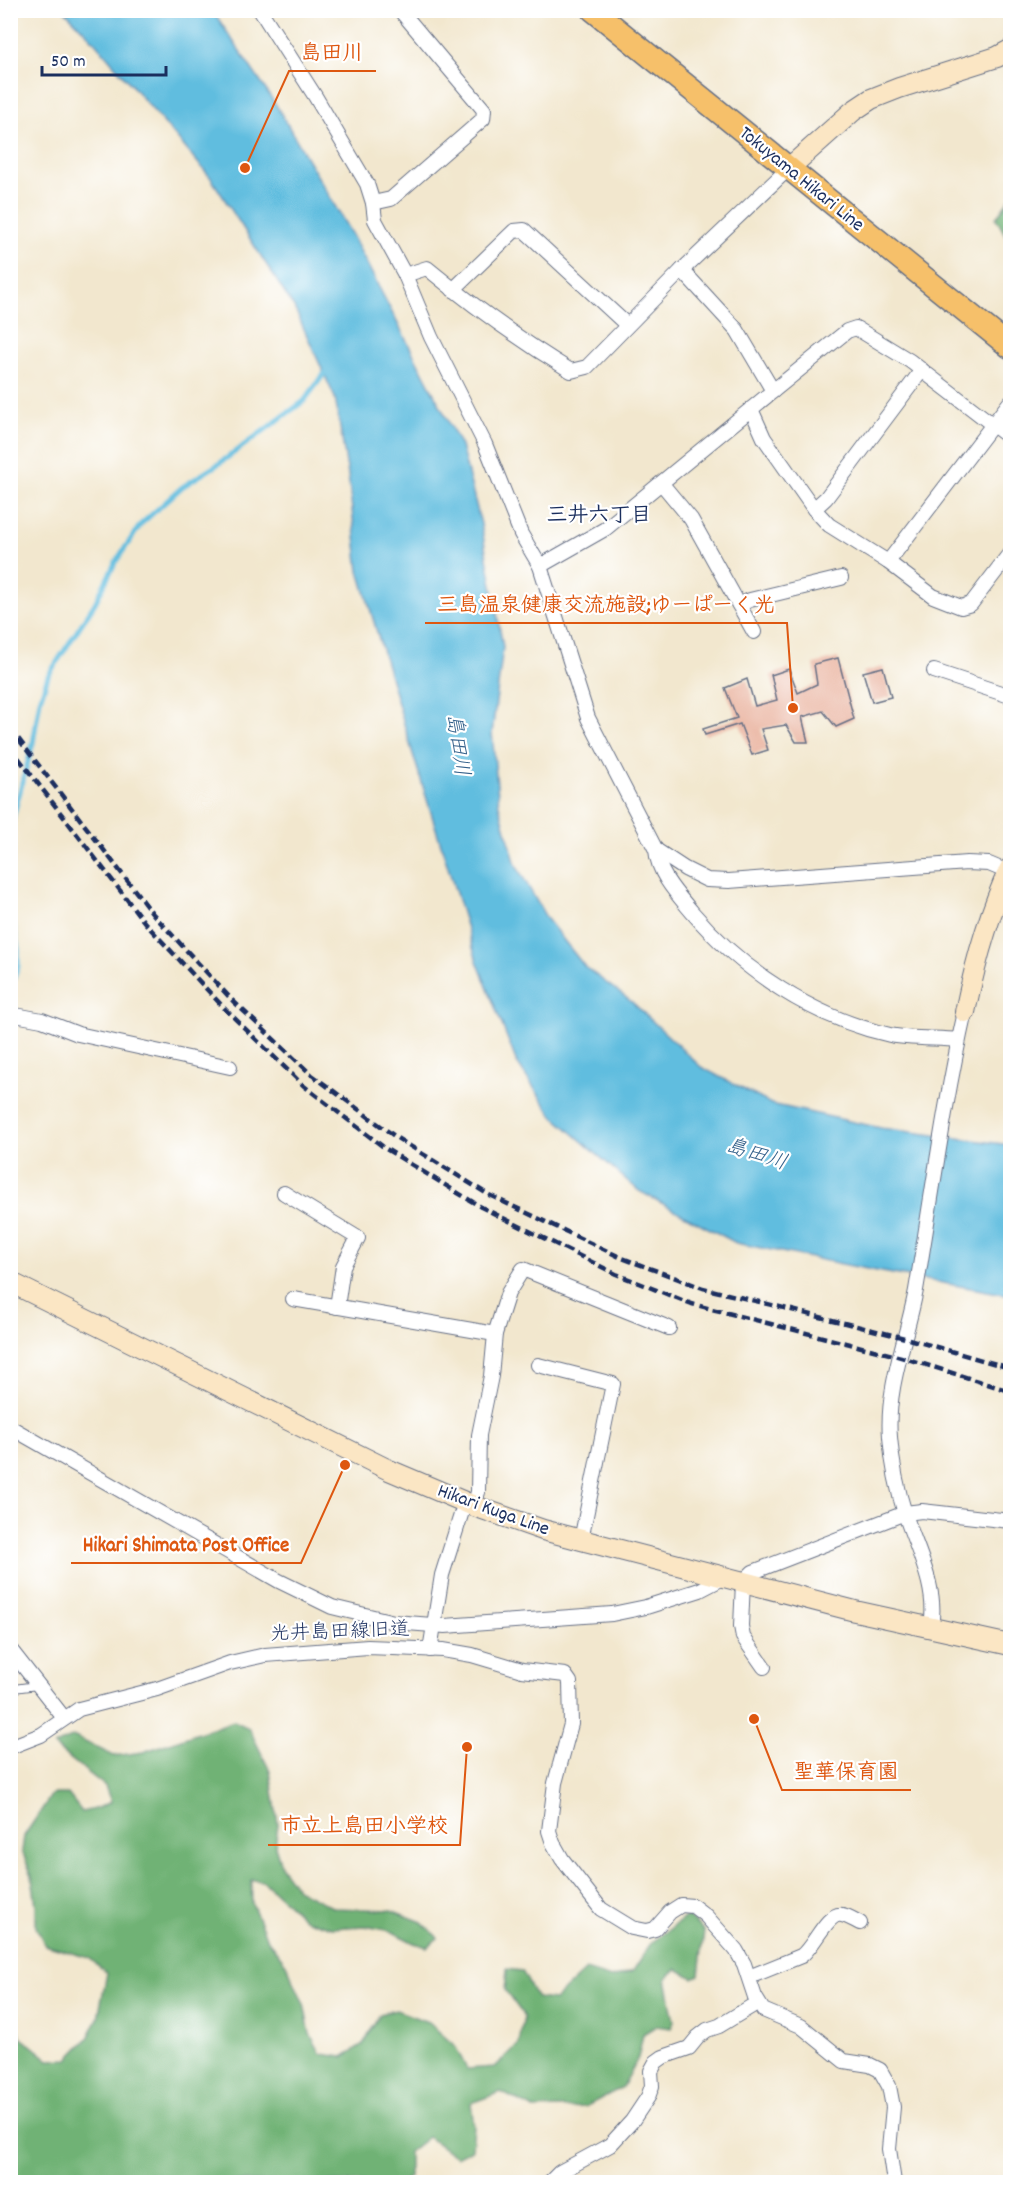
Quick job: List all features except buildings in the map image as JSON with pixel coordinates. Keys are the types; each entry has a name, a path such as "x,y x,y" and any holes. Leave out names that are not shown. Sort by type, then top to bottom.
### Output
{"main road":[{"name":"Tokuyama Hikari Line","path":"593,10 1011,347"},
{"path":"788,169 853,111 871,99 997,57 1011,50"},
{"path":"965,1012 972,979 1009,870"},
{"name":"Hikari Kuga Line","path":"10,1282 389,1470 470,1504 543,1530 734,1580 855,1611 1011,1645"}],"street":[{"path":"260,10 315,96 366,183 374,202 375,220 405,275 431,337 485,444 521,534 540,566 588,718 656,850 657,863 674,890 707,929 732,953 772,984 813,1006 853,1024 892,1036 958,1040"},
{"path":"374,202 391,199 483,119 484,110 400,10"},
{"path":"405,275 427,268 532,348 572,371 587,367 682,270 788,169"},
{"path":"453,290 514,231 524,230 627,325"},
{"path":"682,270 737,330 773,391"},
{"path":"540,566 605,529 847,331 856,327 922,370 1011,438"},
{"path":"814,509 825,498 922,370"},
{"path":"888,562 1011,402"},
{"path":"751,409 764,438 814,509 829,525 888,562 933,596 961,608 971,604 1011,553"},
{"path":"662,484 691,519 754,632"},
{"path":"739,605 750,600 841,578"},
{"path":"934,671 1011,696"},
{"path":"656,850 707,880 729,881 967,863 989,864 1009,870"},
{"path":"931,1626 934,1610 932,1593 905,1513 894,1466 890,1416 915,1292 958,1040 965,1012"},
{"path":"10,1014 42,1020 78,1034 230,1067"},
{"path":"284,1193 358,1238 343,1266 337,1307"},
{"name":"光井島田線旧道","path":"10,1747 41,1735 79,1709 158,1689 230,1663 265,1655 368,1647 430,1650 442,1575 470,1504 478,1492 479,1435 491,1376 495,1334 508,1293 523,1269 669,1328"},
{"path":"293,1299 495,1334"},
{"path":"538,1365 613,1384 581,1540"},
{"path":"10,1427 260,1570 332,1607 394,1622 433,1626 549,1620 612,1614 646,1607 734,1580 905,1513 922,1511 1011,1521"},
{"path":"734,1580 740,1605 743,1637 764,1667"},
{"path":"10,1649 64,1718"},
{"path":"430,1650 472,1655 522,1670 565,1675 570,1682 571,1724 555,1783 549,1831 562,1859 601,1909 632,1928 647,1931 655,1929 670,1912 681,1905 693,1906 706,1916 736,1950 749,1977 757,2002 763,2010 801,2026 844,2061 870,2065 880,2070 889,2086 893,2107 889,2149 894,2182"},
{"path":"749,1977 808,1951 827,1922 835,1915 841,1914 860,1923"},
{"path":"550,2182 560,2172 610,2145 632,2121 648,2097 652,2086 651,2071 656,2062 663,2057 689,2048 707,2030 719,2026 757,2002"}],"lane":[{"path":"10,1689 33,1686 38,1683"}],"green space":[{"path":"1010,198 1010,243 996,218"},
{"path":"234,1721 249,1728 270,1771 278,1824 275,1846 282,1868 297,1889 334,1908 391,1910 422,1922 438,1938 427,1947 391,1931 365,1926 332,1928 304,1919 263,1881 251,1880 252,1903 267,1939 286,1964 304,2004 310,2034 321,2054 343,2057 363,2044 380,2014 396,2010 428,2022 455,2046 467,2069 495,2067 519,2044 524,2016 505,1990 507,1969 522,1971 537,1998 554,2000 586,1970 611,1978 633,1971 651,1943 687,1916 704,1931 699,1975 693,1978 677,1969 666,1978 674,2022 671,2028 656,2026 643,2034 638,2058 623,2087 585,2107 534,2109 501,2092 471,2103 474,2127 472,2149 456,2157 428,2137 409,2152 409,2178 400,2182 11,2182 11,2009 21,2037 49,2060 68,2059 88,2038 98,2018 107,1973 89,1958 45,1945 36,1927 32,1876 22,1851 24,1836 52,1794 68,1794 82,1812 111,1802 105,1786 54,1746 73,1736 114,1756 143,1752"}],"water":[{"path":"65,11 213,11 276,105 352,235 461,446 481,524 503,647 492,733 499,806 516,865 547,919 585,967 632,1002 701,1067 771,1104 881,1128 1010,1145 1010,1295 736,1243 639,1191 553,1116 517,1063 477,961 412,751 359,571 348,475 335,398 295,309 211,178 92,39"}],"waterway":[{"path":"10,828 33,743 40,700 48,676 95,603 115,563 141,524 182,487 220,463 304,401 328,369"},
{"path":"10,908 18,949 18,966 10,989"}],"railway":[{"path":"10,728 153,914 233,1001 312,1075 397,1138 489,1195 622,1258 703,1288 905,1338 1010,1368"},
{"path":"10,747 145,923 226,1010 304,1086 386,1149 481,1207 616,1274 692,1304 901,1357 1010,1391"}],"place":[{"name":"島田川","path":"245,168"},
{"name":"三島温泉健康交流施設;ゆーぱーく光","path":"793,708"},
{"name":"Hikari Shimata Post Office","path":"345,1465"},
{"name":"聖華保育園","path":"754,1719"},
{"name":"市立上島田小学校","path":"467,1747"}],"district":[{"name":"三井六丁目","path":"599,517"}]}
